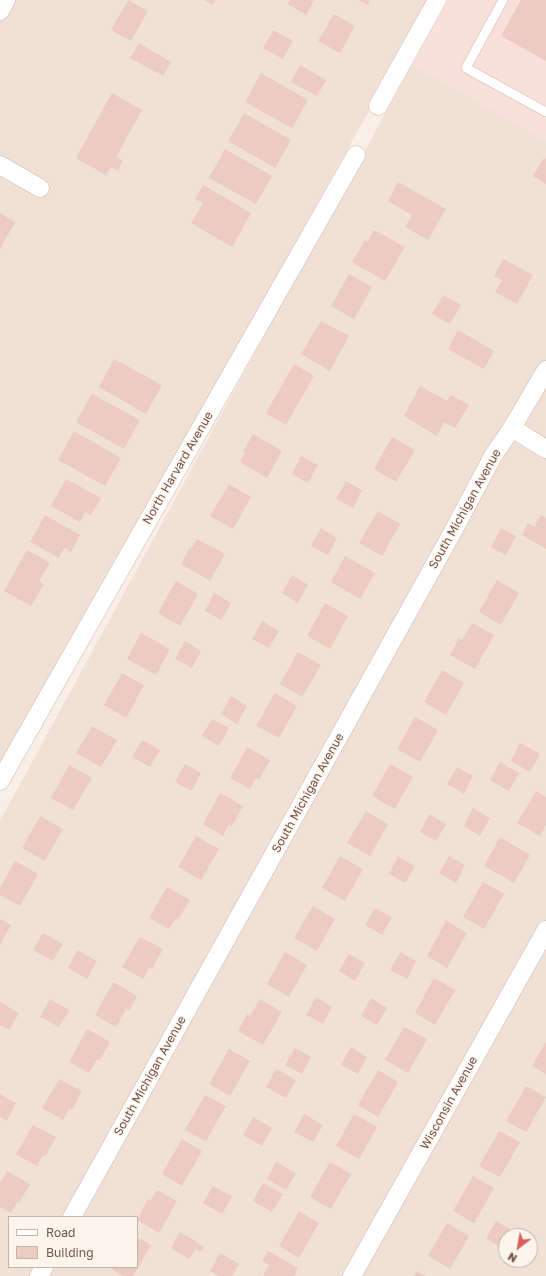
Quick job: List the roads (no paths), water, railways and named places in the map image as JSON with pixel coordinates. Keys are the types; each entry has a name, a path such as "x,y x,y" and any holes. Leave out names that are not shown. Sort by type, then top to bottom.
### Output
{"street":[{"path":"0,11 6,0"},
{"path":"378,106 437,0"},
{"name":"North Harvard Avenue","path":"0,781 356,155"},
{"path":"0,165 40,188"},
{"name":"South Michigan Avenue","path":"73,1216 447,542 493,456 512,428 546,370"},
{"path":"512,428 546,449"},
{"name":"Wisconsin Avenue","path":"352,1276 546,930"}],"lane":[{"path":"503,0 466,68 546,112"}]}
